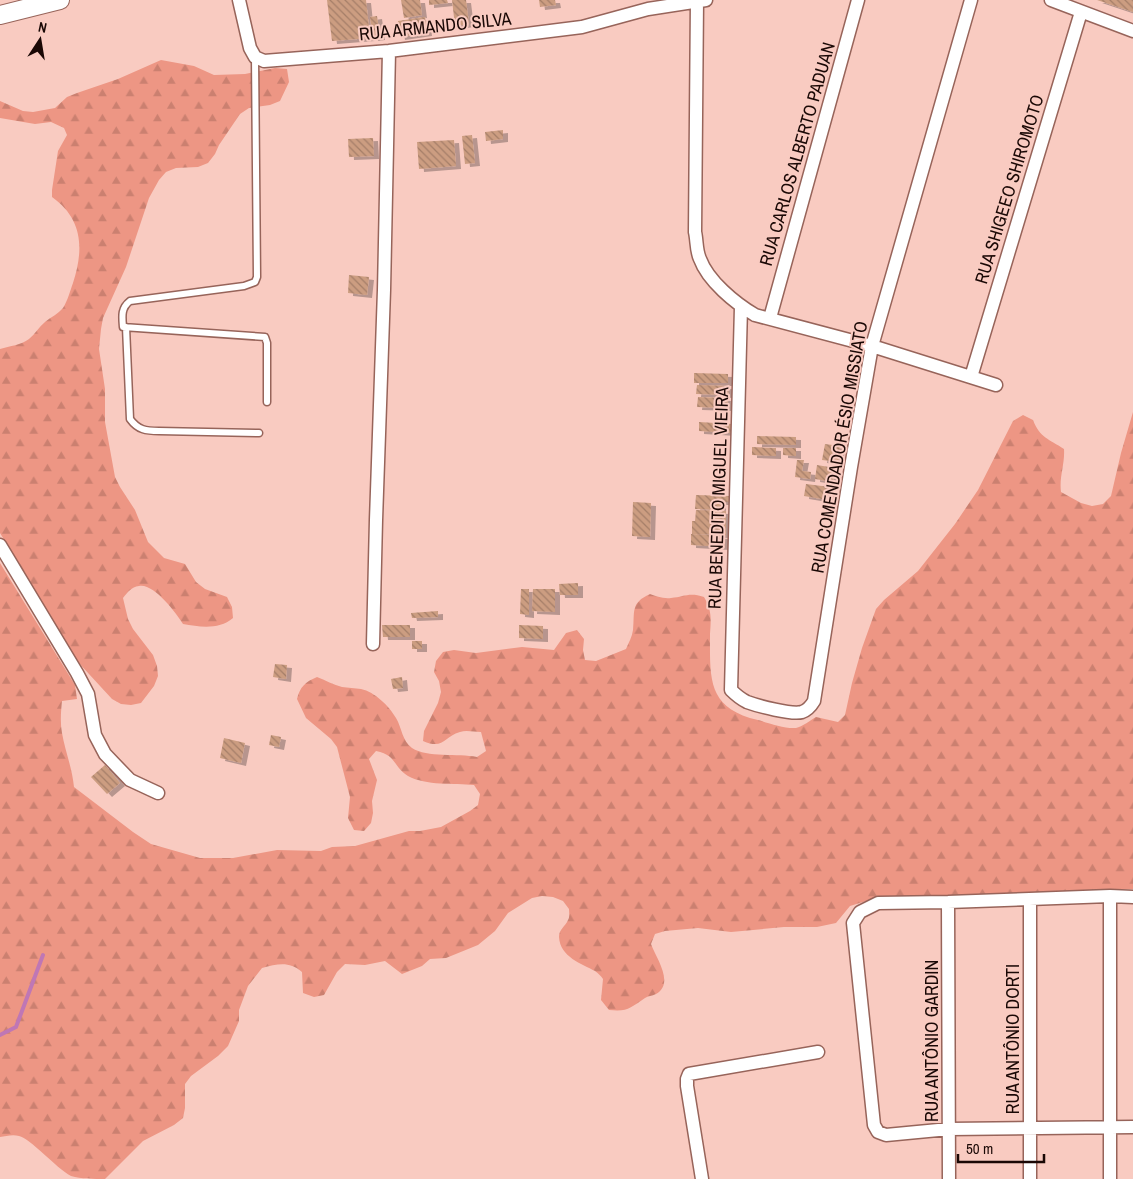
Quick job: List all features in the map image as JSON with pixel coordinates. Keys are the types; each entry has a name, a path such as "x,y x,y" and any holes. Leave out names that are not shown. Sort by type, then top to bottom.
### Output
{"street":[{"path":"239,0 250,48 255,57"},
{"path":"700,0 696,232 699,257 706,272 741,307 755,315 872,346 996,385"},
{"name":"RUA ARMANDO SILVA","path":"255,57 264,61 389,51 582,26 648,9 700,0"},
{"name":"RUA CARLOS ALBERTO PADUAN","path":"770,318 858,0"},
{"name":"RUA COMENDADOR ÉSIO MISSIATO","path":"814,701 850,467 872,346 972,0"},
{"path":"1051,0 1130,30"},
{"path":"0,15 51,1"},
{"name":"RUA SHIGEEO SHIROMOTO","path":"972,377 1081,12"},
{"path":"373,644 389,51"},
{"name":"RUA BENEDITO MIGUEL VIEIRA","path":"741,307 731,690 747,702 794,713 804,711 814,701"},
{"path":"0,545 88,694 95,735 105,754 130,780 158,793"},
{"path":"1110,896 1110,1179"},
{"path":"1133,897 1110,896 878,903 860,912 852,923 874,1126 878,1132 886,1135 949,1130 1133,1127"},
{"name":"RUA ANTÔNIO DORTI","path":"1030,899 1030,1179"},
{"name":"RUA ANTÔNIO GARDIN","path":"948,902 949,1179"},
{"path":"702,1179 687,1086 689,1074 818,1052"}],"lane":[{"path":"255,57 255,282 244,286 130,301 125,305 122,316 123,327 265,337 267,343 266,402"},
{"path":"126,327 130,419 136,427 151,431 259,433"}],"green space":[{"path":"161,60 194,66 214,75 245,74 275,68 287,69 289,82 280,101 270,105 249,108 240,114 208,163 198,167 176,168 166,172 159,180 149,198 126,267 103,318 99,349 105,389 105,422 115,477 135,510 148,542 164,558 185,564 196,582 205,589 227,597 232,607 233,618 216,626 203,627 183,624 164,600 151,589 139,586 130,590 123,598 128,619 133,629 153,655 158,676 154,686 141,703 131,705 121,704 112,699 77,661 0,533 0,349 26,341 63,308 77,270 79,247 78,235 70,215 52,197 58,151 67,135 64,128 51,122 35,124 0,118 0,101 23,111 33,112 55,108 67,97 118,79"},
{"path":"1133,412 1133,889 876,898 850,906 836,923 817,927 784,927 731,932 698,928 665,931 655,934 651,944 662,970 664,984 656,994 646,997 632,1007 621,1010 609,1010 601,1000 603,979 595,971 572,959 563,950 559,934 569,919 569,909 563,901 553,897 542,896 532,898 508,913 495,931 478,945 446,958 430,959 422,966 402,974 385,961 365,965 345,964 337,972 324,995 314,997 303,993 302,972 293,966 278,965 262,968 248,986 239,1010 239,1021 228,1046 191,1076 185,1084 183,1118 174,1125 143,1141 105,1179 71,1176 24,1138 14,1135 0,1137 0,563 75,685 77,699 62,701 61,717 62,733 74,787 151,844 200,858 233,858 277,850 321,851 332,847 355,846 409,831 441,827 478,805 480,794 474,785 432,783 415,779 403,773 388,755 376,751 369,759 377,780 372,801 373,813 371,823 364,831 354,830 348,818 350,797 337,747 331,739 306,718 297,699 301,688 313,679 317,677 342,687 361,689 376,696 393,713 406,742 418,751 477,757 486,751 481,732 460,732 443,742 435,744 423,741 424,731 438,703 441,692 439,681 434,672 436,661 443,652 454,650 476,653 522,647 554,650 566,633 577,630 584,639 583,650 585,660 596,661 626,649 633,633 636,605 644,597 650,594 668,598 694,595 704,597 710,610 710,665 712,678 720,699 729,708 741,715 787,728 796,728 804,725 816,717 838,722 845,715 862,648 876,609 918,571 955,524 978,490 1013,421 1023,415 1033,420 1042,434 1064,449 1061,492 1081,503 1092,506 1103,504 1111,496"}],"building":[{"path":"327,0 366,0 370,38 332,41"},
{"path":"401,0 420,0 422,15 404,18"},
{"path":"429,0 447,0 448,3 429,5"},
{"path":"452,0 466,0 469,24 455,26"},
{"path":"539,0 555,0 556,5 540,7"},
{"path":"1097,0 1133,0 1133,12"},
{"path":"377,16 380,37 373,38 370,17"},
{"path":"425,17 427,33 400,37 398,21"},
{"path":"503,130 503,139 486,141 485,132"},
{"path":"472,135 475,163 465,164 462,136"},
{"path":"373,138 374,156 349,157 348,139"},
{"path":"454,140 456,166 419,169 417,142"},
{"path":"349,275 369,277 367,295 348,293"},
{"path":"694,373 728,374 728,383 694,383"},
{"path":"697,385 729,386 728,395 696,394"},
{"path":"698,397 728,398 728,408 697,407"},
{"path":"699,422 732,424 731,433 699,431"},
{"path":"757,436 796,437 796,445 757,444"},
{"path":"825,444 840,446 838,462 822,460"},
{"path":"752,447 776,448 776,456 752,455"},
{"path":"783,448 796,448 796,456 783,455"},
{"path":"797,460 804,460 802,471 811,472 810,479 795,477"},
{"path":"817,465 835,468 833,482 815,479"},
{"path":"806,484 830,487 828,500 804,496"},
{"path":"696,495 730,496 730,502 721,502 721,510 695,509"},
{"path":"633,502 651,503 650,537 632,536"},
{"path":"696,510 726,511 726,535 692,534 692,521 695,521"},
{"path":"691,534 725,536 725,547 691,545"},
{"path":"578,583 578,595 560,595 559,584"},
{"path":"521,589 529,589 529,615 520,614"},
{"path":"533,589 555,589 555,612 532,611"},
{"path":"438,611 438,617 412,618 411,613"},
{"path":"382,625 410,625 410,637 383,637"},
{"path":"519,625 543,626 543,639 519,638"},
{"path":"412,641 422,641 422,649 412,649"},
{"path":"275,664 287,665 286,679 273,677"},
{"path":"402,677 403,688 393,689 391,679"},
{"path":"271,735 281,737 279,747 269,745"},
{"path":"224,738 245,743 241,763 220,758"},
{"path":"105,765 120,783 107,794 91,777"}],"waterway":[{"path":"0,1035 16,1027 43,955"}]}
